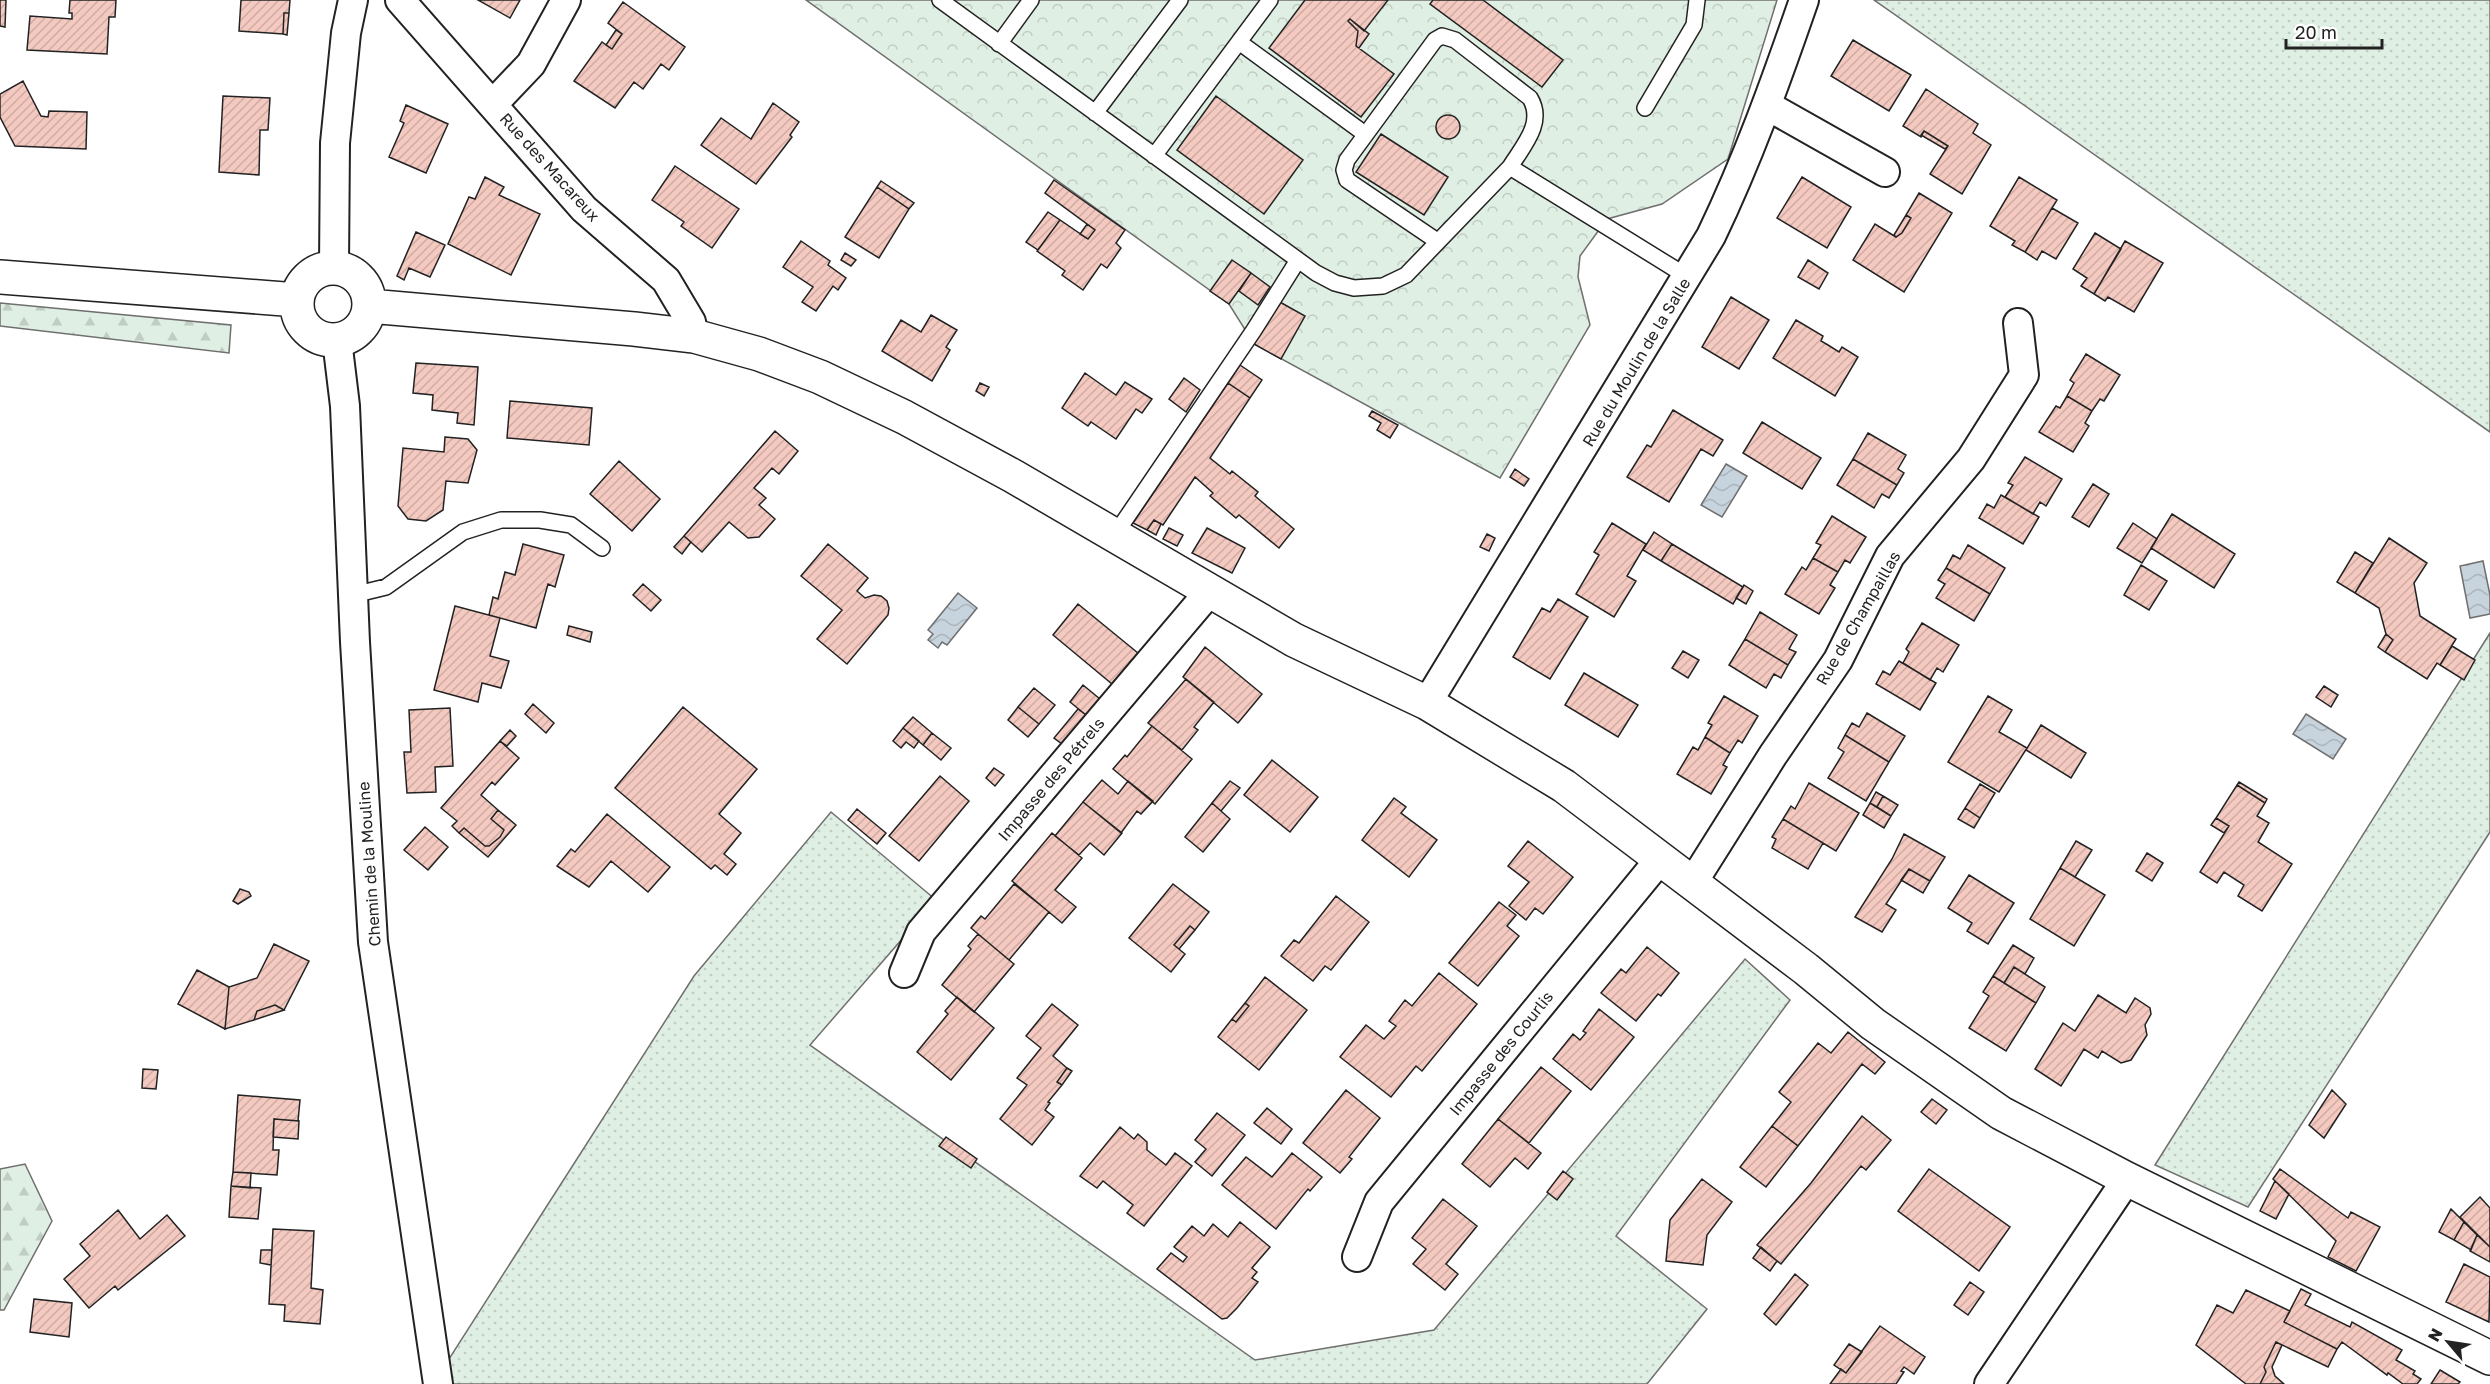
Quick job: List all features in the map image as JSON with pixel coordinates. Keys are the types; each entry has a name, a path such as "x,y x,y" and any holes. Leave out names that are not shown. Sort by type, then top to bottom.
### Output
{"main road":[{"path":"334,267 346,269 356,275 369,295 366,319 359,329 337,340 316,336 307,329 297,311 297,300 305,280 314,273 334,267"},
{"path":"0,277 297,300"},
{"path":"369,306 694,336 759,354 820,377 904,417 1003,470 1294,640 1427,703 1564,786 1826,984 1873,1024 2001,1113 2127,1179 2490,1358"}],"street":[{"path":"334,267 335,143 346,33 353,0"},
{"name":"Rue des Macareux","path":"400,0 584,209 666,280 691,322 694,336"},
{"path":"493,104 531,64 566,0"},
{"name":"Rue du Moulin de la Salle","path":"1427,703 1712,236 1742,172 1768,106 1804,0"},
{"path":"1768,106 1885,171"},
{"name":"Rue de Champaillas","path":"1693,882 1773,755 1838,660 1890,556 1971,459 2024,375 2018,323"},
{"name":"Chemin de la Mouline","path":"337,340 345,406 353,595 373,942 438,1384"},
{"name":"Impasse des Pétrels","path":"904,974 921,932 1210,591"},
{"name":"Impasse des Courlis","path":"1357,1257 1379,1202 1661,858"},
{"path":"1989,1384 2127,1179"}],"lane":[{"path":"940,0 1298,260 1335,283 1354,288 1383,286 1406,275 1510,167 1534,128 1536,119 1534,105 1530,98 1455,40 1445,35 1435,40 1344,165 1345,178 1437,241"},
{"path":"999,44 1031,0"},
{"path":"1095,113 1180,0"},
{"path":"1154,156 1270,0"},
{"path":"1645,108 1694,25 1697,0"},
{"path":"1239,42 1365,134"},
{"path":"1510,167 1688,278"},
{"path":"1114,536 1254,330 1298,260"},
{"path":"353,595 386,587 463,532 501,520 540,520 570,525 602,548"}],"green space":[{"path":"806,0 1777,0 1728,159 1662,204 1607,219 1580,256 1578,277 1590,325 1500,478 1254,344 1229,304"},
{"path":"1874,0 2490,0 2490,432"},
{"path":"0,303 231,325 229,353 0,326"},
{"path":"2490,633 2490,832 2248,1207 2155,1165"},
{"path":"831,812 936,900 810,1045 1255,1360 1434,1330 1745,959 1790,1000 1616,1236 1707,1309 1647,1384 433,1384 694,976"},
{"path":"25,1164 52,1221 4,1310 0,1310 0,1169"}],"water":[{"path":"1726,464 1747,476 1722,517 1701,505"},
{"path":"2483,561 2490,595 2490,614 2470,618 2460,566"},
{"path":"958,593 977,608 947,645 942,642 938,648 928,640 933,634 928,630"},
{"path":"2306,714 2346,739 2333,759 2293,734"}],"building":[{"path":"0,0 6,0 5,27 0,26"},
{"path":"70,0 116,0 115,17 109,17 107,54 27,50 30,16 72,19 72,13 69,13"},
{"path":"241,0 290,0 289,13 284,13 283,34 239,31"},
{"path":"478,0 520,0 510,18"},
{"path":"1305,0 1388,0 1364,31 1350,19 1348,21 1358,31 1356,46 1394,74 1361,117 1269,48"},
{"path":"1433,0 1483,0 1563,60 1542,87 1430,4"},
{"path":"623,2 685,47 669,70 661,64 643,89 634,82 615,108 574,81 602,42 612,49 622,34 608,23"},
{"path":"284,13 289,13 287,35 283,34"},
{"path":"1350,19 1369,34 1359,48 1356,46 1358,31 1348,21"},
{"path":"616,30 622,34 612,49 606,45"},
{"path":"1853,40 1911,75 1889,111 1831,76"},
{"path":"23,81 41,116 48,117 49,111 87,112 86,149 15,146 0,117 0,94"},
{"path":"1926,89 1978,124 1973,133 1991,145 1962,194 1930,174 1948,146 1924,131 1921,137 1903,126"},
{"path":"223,96 270,98 268,130 260,130 259,175 219,172"},
{"path":"1216,96 1303,160 1264,214 1177,150"},
{"path":"773,103 799,122 790,135 792,137 756,184 701,145 721,118 751,139"},
{"path":"406,105 448,124 426,173 389,157 404,123 400,121"},
{"path":"1448,115 1457,118 1460,127 1457,136 1448,139 1439,136 1436,127 1439,118"},
{"path":"1924,131 1948,146 1945,149 1921,135"},
{"path":"1381,134 1448,177 1424,215 1356,172"},
{"path":"675,166 739,209 712,248 681,226 684,222 652,200"},
{"path":"485,177 504,187 499,195 540,214 511,275 448,244 469,197 475,199"},
{"path":"1802,177 1851,207 1827,248 1777,218"},
{"path":"2019,177 2057,200 2025,252 2012,245 2015,241 1990,226"},
{"path":"1054,180 1125,230 1116,243 1121,248 1107,268 1101,264 1083,290 1062,275 1065,271 1037,251 1060,220 1088,239 1095,230 1045,193"},
{"path":"881,181 914,203 909,209 877,187"},
{"path":"877,187 909,209 879,258 845,237"},
{"path":"1919,193 1952,213 1904,292 1853,260 1875,224 1896,237 1902,233 1911,218 1906,215"},
{"path":"2052,208 2078,223 2056,259 2042,251 2037,260 2025,252"},
{"path":"1048,212 1060,220 1038,250 1026,242"},
{"path":"1906,215 1911,218 1902,233 1896,237 1894,235"},
{"path":"1087,224 1095,230 1088,239 1080,234"},
{"path":"416,232 445,245 430,277 409,268 404,280 397,276"},
{"path":"2095,233 2121,249 2094,294 2081,286 2087,278 2073,269"},
{"path":"801,241 830,261 828,265 846,278 838,290 833,286 816,311 802,302 813,287 783,267"},
{"path":"2125,241 2163,263 2134,312 2108,297 2105,301 2094,294"},
{"path":"845,253 856,260 851,266 841,260"},
{"path":"1232,260 1251,273 1229,304 1210,291"},
{"path":"1808,260 1828,273 1819,289 1798,277"},
{"path":"1251,273 1270,287 1258,305 1239,291"},
{"path":"1731,297 1769,320 1739,369 1702,347"},
{"path":"1278,301 1305,316 1281,359 1254,344"},
{"path":"931,315 957,330 946,347 950,350 932,381 882,351 901,320 921,332"},
{"path":"1796,320 1823,336 1821,341 1839,352 1842,347 1858,357 1835,396 1773,358"},
{"path":"2086,354 2120,375 2104,401 2100,399 2092,411 2067,396 2074,383 2070,380"},
{"path":"416,363 478,367 474,425 457,423 458,413 432,410 433,395 413,393"},
{"path":"1240,365 1262,380 1250,398 1228,383"},
{"path":"1085,373 1116,395 1125,382 1152,399 1142,413 1136,409 1116,439 1091,422 1088,426 1062,408"},
{"path":"1184,378 1200,390 1186,412 1169,399"},
{"path":"980,383 989,387 984,396 976,391"},
{"path":"1228,383 1250,398 1210,458 1230,474 1232,471 1258,492 1255,496 1294,529 1279,548 1239,515 1236,518 1210,496 1213,493 1195,477 1163,525 1154,520 1147,530 1133,523"},
{"path":"2067,396 2092,411 2085,423 2089,426 2073,452 2039,432 2056,406 2060,408"},
{"path":"510,401 592,408 589,445 507,438"},
{"path":"1673,410 1723,440 1713,456 1701,449 1669,502 1627,477 1647,445 1651,447"},
{"path":"1372,411 1398,425 1390,438 1377,430 1381,423 1369,416"},
{"path":"1762,422 1821,458 1802,489 1743,453"},
{"path":"775,431 798,451 779,474 772,468 754,488 766,498 759,505 775,519 759,537 748,538 729,522 702,552 684,536"},
{"path":"1868,433 1906,455 1898,469 1904,473 1897,485 1853,459"},
{"path":"445,437 468,439 477,450 468,483 446,481 443,510 426,521 408,519 398,506 403,448 444,452"},
{"path":"2025,457 2062,479 2046,506 2040,502 2033,514 2005,497 2013,485 2008,483"},
{"path":"1853,459 1897,485 1889,498 1882,494 1874,508 1837,485"},
{"path":"619,461 660,499 632,531 590,494"},
{"path":"1515,469 1529,479 1524,486 1510,477"},
{"path":"2093,484 2109,494 2089,527 2072,517"},
{"path":"2001,495 2039,517 2023,544 1979,518 1987,504 1994,508"},
{"path":"2172,514 2235,554 2214,588 2151,548"},
{"path":"1832,516 1866,537 1850,563 1845,560 1838,572 1813,558 1821,545 1816,543"},
{"path":"1154,520 1161,524 1156,535 1147,530"},
{"path":"1612,523 1646,544 1627,576 1636,581 1614,617 1576,594 1599,555 1594,552"},
{"path":"2133,523 2157,539 2142,563 2117,548"},
{"path":"1169,528 1183,535 1177,546 1163,539"},
{"path":"1207,528 1245,548 1232,573 1192,553"},
{"path":"1654,532 1672,544 1661,561 1643,550"},
{"path":"1487,534 1495,538 1489,551 1480,547"},
{"path":"684,536 691,542 682,554 674,547"},
{"path":"2389,538 2427,563 2414,583 2420,616 2456,639 2440,665 2437,663 2427,679 2385,652 2393,640 2386,634 2379,608 2355,593"},
{"path":"523,544 564,555 555,587 548,584 536,628 489,615 493,597 498,599 505,572 515,575"},
{"path":"828,544 868,578 857,591 865,598 874,595 881,596 887,601 889,608 888,615 847,664 817,639 842,610 801,576"},
{"path":"1672,544 1743,587 1733,604 1661,561"},
{"path":"1968,545 2005,568 1990,594 1946,568 1953,555 1960,559"},
{"path":"2355,552 2373,563 2355,593 2337,582"},
{"path":"1813,558 1838,572 1830,585 1835,588 1819,614 1785,594 1802,567 1806,570"},
{"path":"2141,565 2167,581 2149,610 2124,595"},
{"path":"1946,568 1990,594 1974,621 1936,598 1945,584 1938,580"},
{"path":"643,584 661,600 651,611 633,595"},
{"path":"1744,585 1753,591 1746,604 1736,598"},
{"path":"1558,599 1588,617 1550,679 1513,657 1542,608 1550,612"},
{"path":"1078,604 1138,653 1112,684 1053,635"},
{"path":"455,606 500,618 490,656 509,661 501,688 482,683 478,702 434,690"},
{"path":"1760,612 1797,635 1789,649 1796,652 1788,665 1745,639"},
{"path":"1922,623 1959,645 1943,672 1937,668 1930,680 1903,663 1909,652 1906,649"},
{"path":"569,626 592,632 590,642 567,635"},
{"path":"2386,634 2393,640 2385,652 2378,647"},
{"path":"1745,639 1788,665 1781,678 1774,674 1766,688 1729,665"},
{"path":"2452,646 2475,660 2464,680 2440,665"},
{"path":"1205,647 1262,694 1238,723 1183,677"},
{"path":"1683,651 1699,660 1688,678 1672,668"},
{"path":"1899,661 1936,683 1920,710 1876,684 1883,671 1890,675"},
{"path":"1584,673 1638,705 1618,737 1565,705"},
{"path":"1186,679 1214,702 1194,727 1198,730 1182,750 1148,723"},
{"path":"1083,685 1100,699 1086,715 1070,702"},
{"path":"2324,686 2338,695 2331,707 2316,697"},
{"path":"1034,688 1055,705 1039,724 1018,707"},
{"path":"1724,696 1758,716 1742,743 1738,740 1730,753 1705,737 1712,725 1708,723"},
{"path":"1988,696 2012,710 1999,732 2027,748 1999,792 1948,762"},
{"path":"533,704 554,723 546,733 525,714"},
{"path":"683,707 757,769 719,814 741,833 724,854 736,864 727,875 715,865 711,869 615,788"},
{"path":"1018,707 1039,724 1028,737 1008,720"},
{"path":"450,708 453,766 435,767 436,792 407,793 404,752 411,752 409,710"},
{"path":"1078,709 1086,715 1062,744 1054,738"},
{"path":"1867,713 1905,736 1889,762 1845,735 1852,723 1859,727"},
{"path":"913,717 932,733 923,745 903,728"},
{"path":"2041,725 2086,753 2071,778 2026,750"},
{"path":"1152,726 1192,759 1155,804 1113,769 1125,755 1127,757"},
{"path":"903,728 919,741 914,748 906,742 901,748 893,741"},
{"path":"510,730 516,736 507,746 500,741"},
{"path":"932,733 951,748 941,760 923,745"},
{"path":"1845,735 1889,762 1866,801 1828,778 1844,752 1838,748"},
{"path":"1705,737 1730,753 1723,765 1727,767 1711,794 1677,774 1693,747 1698,750"},
{"path":"500,741 519,758 495,785 492,782 481,795 498,810 491,819 504,830 500,837 489,846 485,846 464,828 459,833 452,826 457,821 441,808"},
{"path":"1272,760 1318,797 1290,832 1244,795"},
{"path":"994,768 1004,775 995,786 986,778"},
{"path":"940,776 969,801 919,861 889,836"},
{"path":"1102,780 1118,794 1128,781 1153,801 1141,814 1137,811 1121,833 1083,802"},
{"path":"1230,781 1240,788 1221,811 1212,803"},
{"path":"2239,782 2267,799 2265,803 2237,785"},
{"path":"1809,783 1859,813 1836,851 1783,819 1791,806 1795,809"},
{"path":"1980,784 1995,793 1980,818 1965,808"},
{"path":"2237,785 2265,803 2257,816 2269,823 2258,842 2292,864 2262,911 2238,896 2244,885 2224,872 2217,883 2200,872 2229,826 2216,818"},
{"path":"1876,792 1883,796 1877,807 1870,803"},
{"path":"1883,796 1898,805 1891,816 1877,807"},
{"path":"1394,798 1406,807 1401,813 1437,840 1409,877 1362,840"},
{"path":"1083,802 1122,833 1104,855 1090,843 1079,855 1055,836"},
{"path":"1212,803 1230,819 1203,852 1185,837"},
{"path":"1870,803 1891,816 1884,828 1863,815"},
{"path":"1965,808 1980,818 1974,828 1958,819"},
{"path":"857,809 886,833 877,844 848,820"},
{"path":"498,810 516,825 488,857 459,833 464,828 485,846 489,846 500,837 504,830 491,819"},
{"path":"607,814 670,867 648,892 611,861 589,887 557,866 571,849 575,852"},
{"path":"2216,818 2229,826 2224,833 2211,825"},
{"path":"1783,819 1823,843 1808,869 1772,848 1776,839 1772,837"},
{"path":"425,827 448,847 428,870 404,850"},
{"path":"1052,833 1082,858 1055,890 1076,907 1062,923 1012,881"},
{"path":"1904,834 1945,857 1930,881 1909,869 1886,904 1896,910 1882,932 1855,917 1892,859"},
{"path":"1528,841 1573,877 1543,914 1535,908 1526,920 1509,906 1529,882 1508,866"},
{"path":"2076,841 2092,850 2075,877 2060,868"},
{"path":"2147,853 2163,863 2152,881 2136,871"},
{"path":"2060,868 2105,895 2074,946 2030,919"},
{"path":"1909,869 1930,881 1923,893 1901,880"},
{"path":"1969,875 2014,903 1988,944 1967,931 1972,923 1948,908"},
{"path":"1014,884 1049,912 1009,960 971,928 981,916 985,919"},
{"path":"1173,884 1209,912 1195,930 1190,926 1174,945 1185,954 1171,972 1129,938"},
{"path":"240,889 249,892 251,896 238,904 233,901"},
{"path":"1336,896 1369,922 1331,970 1325,966 1313,981 1281,956 1294,940 1299,943"},
{"path":"1499,902 1516,915 1507,926 1519,936 1478,986 1449,963"},
{"path":"1190,926 1195,930 1179,949 1174,945"},
{"path":"978,934 1014,964 974,1012 942,985 971,949 968,946"},
{"path":"274,944 309,961 284,1010 275,1005 257,1011 254,1020 225,1029 229,987 257,978"},
{"path":"2013,945 2034,958 2025,974 2014,967 2004,983 1993,976"},
{"path":"1647,947 1679,973 1661,996 1658,994 1636,1021 1601,993 1621,969 1626,973"},
{"path":"2014,967 2045,987 2036,1003 2004,983"},
{"path":"197,970 229,987 225,1029 178,1004"},
{"path":"1439,973 1477,1004 1422,1071 1416,1066 1391,1097 1340,1057 1366,1025 1384,1039 1396,1026 1389,1021 1405,1000 1412,1006"},
{"path":"1993,976 2036,1003 2006,1051 1969,1028 1989,996 1983,992"},
{"path":"1265,977 1307,1010 1259,1070 1218,1037 1232,1019 1236,1022 1249,1006 1245,1003"},
{"path":"2098,995 2126,1013 2135,998 2150,1008 2151,1014 2145,1025 2147,1035 2131,1060 2121,1063 2102,1051 2098,1058 2084,1049 2061,1086 2035,1069 2063,1023 2075,1031"},
{"path":"957,997 994,1028 951,1080 917,1052 948,1014 945,1011"},
{"path":"1245,1003 1249,1006 1236,1022 1232,1019"},
{"path":"1052,1004 1078,1025 1053,1056 1067,1068 1057,1082 1062,1085 1048,1102 1050,1103 1045,1110 1054,1117 1032,1145 1000,1119 1027,1085 1017,1078 1041,1048 1026,1036"},
{"path":"275,1005 284,1010 254,1020 257,1011"},
{"path":"1599,1009 1634,1037 1591,1090 1553,1059 1573,1034 1580,1040 1586,1033 1583,1031"},
{"path":"1848,1032 1885,1062 1875,1074 1862,1064 1798,1146 1772,1126 1791,1102 1779,1092 1818,1043 1831,1053"},
{"path":"1541,1067 1571,1091 1529,1143 1498,1119"},
{"path":"1067,1068 1072,1071 1062,1085 1057,1082"},
{"path":"143,1069 158,1070 156,1089 142,1088"},
{"path":"1346,1090 1380,1118 1349,1157 1352,1159 1340,1173 1303,1143"},
{"path":"2332,1090 2346,1104 2324,1138 2309,1125"},
{"path":"238,1095 300,1100 298,1121 274,1119 273,1150 279,1150 277,1175 233,1172"},
{"path":"1932,1099 1947,1110 1936,1124 1921,1112"},
{"path":"1267,1108 1292,1129 1281,1144 1254,1123"},
{"path":"1217,1113 1245,1135 1212,1176 1195,1162 1206,1149 1195,1140"},
{"path":"1862,1116 1891,1140 1866,1170 1861,1166 1781,1264 1757,1245 1811,1183"},
{"path":"274,1119 299,1121 298,1139 273,1137"},
{"path":"1498,1119 1541,1153 1528,1169 1515,1158 1490,1187 1462,1164"},
{"path":"1772,1126 1798,1146 1766,1187 1740,1167"},
{"path":"1120,1127 1134,1139 1138,1134 1147,1142 1147,1150 1166,1165 1175,1153 1192,1166 1144,1226 1127,1213 1133,1205 1103,1181 1097,1188 1080,1176"},
{"path":"946,1137 977,1159 971,1168 939,1146"},
{"path":"1292,1153 1322,1177 1310,1191 1308,1189 1276,1229 1222,1185 1246,1157 1272,1177"},
{"path":"1929,1169 2010,1227 1979,1271 1898,1211"},
{"path":"2280,1169 2348,1218 2351,1212 2380,1227 2356,1271 2328,1257 2336,1241 2273,1179"},
{"path":"1563,1171 1573,1179 1557,1200 1547,1192"},
{"path":"233,1172 251,1173 250,1188 231,1186"},
{"path":"1702,1179 1732,1202 1707,1235 1703,1265 1666,1261 1670,1220"},
{"path":"2275,1181 2289,1194 2276,1219 2260,1211"},
{"path":"231,1186 261,1188 258,1219 229,1217"},
{"path":"2480,1197 2490,1208 2490,1247 2460,1217"},
{"path":"1443,1199 1477,1226 1446,1264 1458,1274 1445,1290 1413,1264 1426,1249 1412,1238"},
{"path":"2451,1209 2464,1222 2454,1240 2439,1232"},
{"path":"118,1210 140,1239 167,1215 185,1236 118,1290 115,1286 89,1308 64,1279 90,1256 80,1244"},
{"path":"1240,1222 1270,1247 1252,1268 1257,1272 1252,1278 1258,1282 1237,1308 1227,1318 1222,1319 1157,1269 1171,1253 1183,1262 1187,1257 1174,1247 1192,1226 1204,1236 1213,1224 1228,1237"},
{"path":"2464,1222 2477,1235 2471,1250 2454,1240"},
{"path":"273,1229 314,1231 311,1288 323,1290 320,1324 284,1321 285,1305 269,1304"},
{"path":"2477,1235 2490,1247 2490,1262 2470,1251"},
{"path":"1761,1247 1777,1261 1770,1271 1753,1258"},
{"path":"261,1250 272,1250 271,1265 260,1263"},
{"path":"2464,1264 2490,1277 2489,1322 2446,1302"},
{"path":"1795,1274 1808,1285 1776,1325 1764,1314"},
{"path":"1970,1282 1984,1292 1968,1315 1954,1305"},
{"path":"2301,1289 2311,1294 2305,1305 2350,1327 2352,1322 2402,1350 2396,1360 2415,1371 2413,1374 2421,1379 2417,1384 2403,1384 2342,1342 2337,1349 2284,1322"},
{"path":"2246,1290 2290,1311 2284,1322 2337,1349 2328,1367 2276,1342 2264,1367 2266,1372 2260,1384 2246,1384 2196,1345 2217,1305 2233,1313"},
{"path":"34,1299 72,1303 69,1337 30,1332"},
{"path":"1880,1326 1925,1357 1914,1374 1904,1367 1901,1371 1904,1372 1896,1384 1830,1384 1841,1369 1846,1373"},
{"path":"2276,1342 2282,1345 2272,1367 2275,1376 2284,1384 2260,1384 2266,1372 2264,1367"},
{"path":"1849,1344 1862,1352 1846,1373 1834,1365"},
{"path":"2440,1370 2460,1382 2458,1384 2431,1384"}]}
